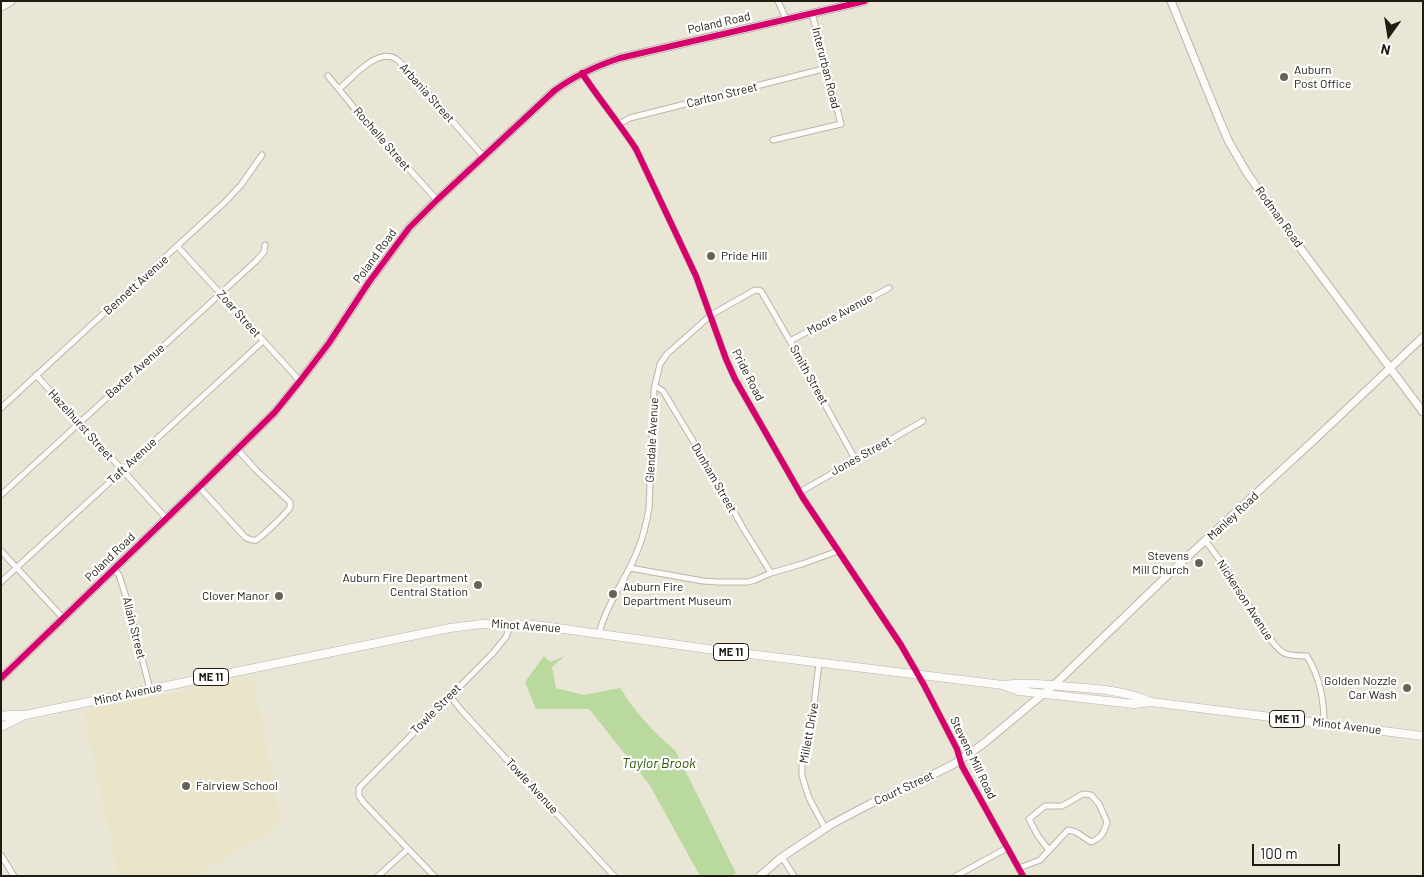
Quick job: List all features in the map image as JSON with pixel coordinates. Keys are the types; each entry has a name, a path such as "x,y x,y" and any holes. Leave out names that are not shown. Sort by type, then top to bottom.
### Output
{"highway":[{"path":"1,6 10,1"}],"main road":[{"name":"Minot Avenue","path":"1,716 25,715 450,628 482,624 535,625 919,676 1003,685 1023,683 1091,688 1136,696 1151,702"},
{"name":"Minot Avenue","path":"1003,685 1019,691 1042,694 1134,704 1151,702 1423,736"},
{"name":"Minot Avenue","path":"1,727 25,715"}],"street":[{"path":"778,1 786,19"},
{"name":"Poland Road","path":"1,678 64,619 275,412 329,343 369,282 410,228 437,200 547,97 568,81 607,62 641,52 865,1"},
{"name":"Rodman Road","path":"1171,1 1219,119 1247,173 1289,233 1423,412"},
{"name":"Interurban Road","path":"774,140 841,124 812,13"},
{"name":"Arbania Street","path":"340,89 373,60 384,56 392,56 399,61 484,156"},
{"name":"Carlton Street","path":"619,124 630,118 827,68"},
{"name":"Pride Road","path":"582,73 636,149 696,276 733,374 800,492 901,644 919,676"},
{"name":"Rochelle Street","path":"328,76 360,115 437,200"},
{"name":"Bennett Avenue","path":"1,408 178,247 234,193 262,155"},
{"name":"Baxter Avenue","path":"1,495 220,294 262,254 265,245"},
{"name":"Zoar Street","path":"178,247 300,381"},
{"name":"Moore Avenue","path":"790,341 889,288"},
{"name":"Glendale Avenue","path":"599,634 604,615 630,568 644,534 649,508 657,372 664,358 711,315 755,290 761,291"},
{"name":"Smith Street","path":"761,291 855,460"},
{"name":"Manley Road","path":"1042,694 1054,685 1173,570 1423,337"},
{"name":"Taft Avenue","path":"1,582 264,341"},
{"name":"Hazelhurst Street","path":"36,375 166,518"},
{"name":"Dunham Street","path":"655,386 663,391 771,573"},
{"name":"Jones Street","path":"800,492 923,421"},
{"path":"199,487 245,537 254,541 260,538 288,511 291,505 290,502 237,449"},
{"name":"Nickerson Avenue","path":"1206,541 1275,645 1284,653 1307,656 1319,679 1323,696 1324,724"},
{"path":"1,551 64,619"},
{"path":"630,568 717,582 748,582 838,551"},
{"name":"Allain Street","path":"114,569 119,575 126,597 150,689"},
{"name":"Towle Street","path":"408,849 364,803 359,796 359,788 504,641 512,624"},
{"name":"Millett Drive","path":"819,663 812,721 802,765 802,776 804,785 825,828"},
{"name":"Stevens Mill Road","path":"919,676 957,749 966,774 1023,876"},
{"name":"Court Street","path":"760,876 782,857 825,828 960,760 983,744 1042,694"},
{"name":"Towle Avenue","path":"450,696 614,876"},
{"path":"1019,868 1040,860 1068,830 1076,832 1091,842 1100,839 1107,822 1099,804 1091,795 1083,794 1062,806 1045,806 1029,819 1048,850"},
{"path":"956,876 1007,848"},
{"path":"378,876 408,849 434,876"},
{"path":"1,855 14,876"},
{"path":"782,857 794,876"}],"shaded area":[{"name":"Fairview School","path":"253,677 281,824 196,876 118,876 84,711"}],"water":[{"name":"Taylor Brook","path":"544,656 550,662 565,656 552,667 556,688 584,695 620,688 645,721 675,750 736,873 732,876 700,876 649,784 589,709 536,709 525,682"}],"cycle path":[{"path":"1,678 275,412 329,343 369,282 409,228 554,91 586,72 620,58 865,1"},
{"path":"582,73 636,149 696,276 735,379 803,498 901,645 957,749 962,766 1023,876"}],"place":[{"name":"Auburn Post Office","path":"1284,77"},
{"name":"Pride Hill","path":"711,256"},
{"name":"Stevens Mill Church","path":"1199,563"},
{"name":"Auburn Fire Department Central Station","path":"478,585"},
{"name":"Auburn Fire Department Museum","path":"613,594"},
{"name":"Clover Manor","path":"279,596"},
{"name":"Golden Nozzle Car Wash","path":"1407,688"},
{"name":"Fairview School","path":"186,786"}]}
